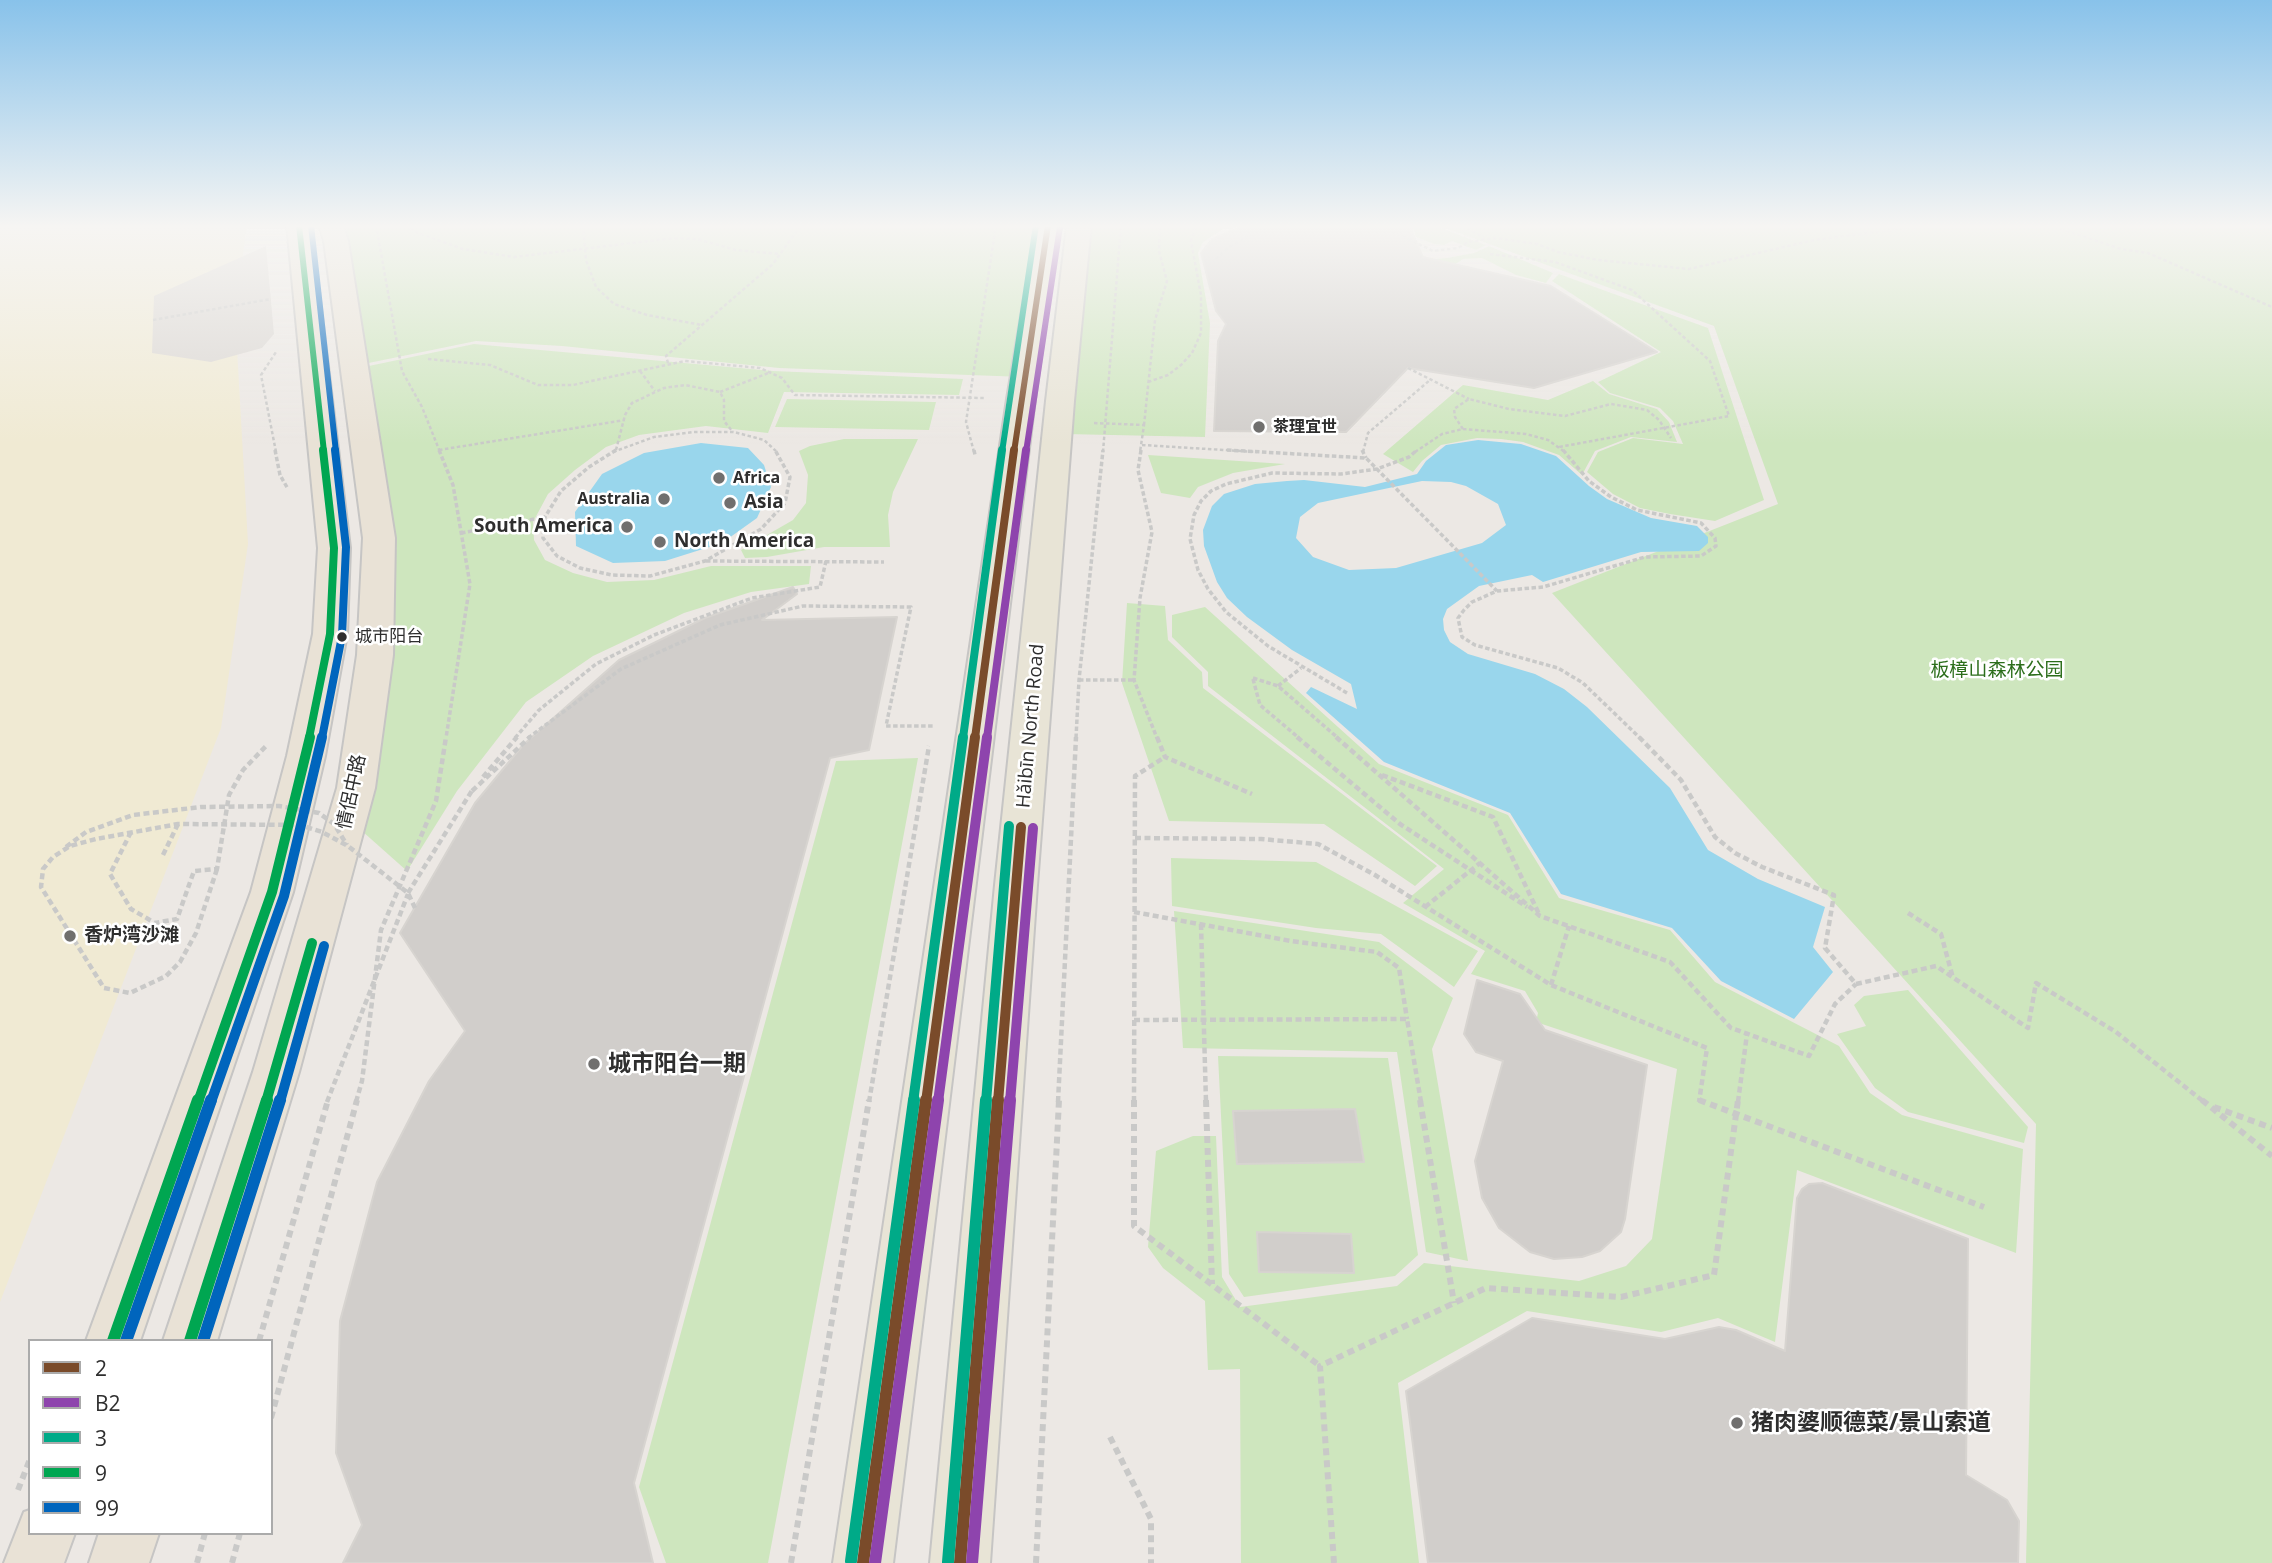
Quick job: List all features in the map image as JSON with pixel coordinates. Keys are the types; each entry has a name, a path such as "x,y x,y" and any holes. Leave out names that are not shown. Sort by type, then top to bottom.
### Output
{"highway":[{"path":"114,1339 272,892 306,756 330,634 334,548 307,298"},
{"name":"情侶中路","path":"191,1339 276,1072 356,788 375,655 379,538 344,298"},
{"path":"34,1563 44,1535"},
{"path":"119,1563 128,1535"}],"main road":[{"path":"863,1563 1037,298"},
{"name":"Hǎibīn North Road","path":"960,1563 1035,680 1071,298"}],"path":[{"path":"153,320 278,298"},
{"path":"608,298 614,304 647,315 702,325"},
{"path":"668,363 666,356 733,298"},
{"path":"975,457 966,422 985,298"},
{"path":"1036,1563 1079,680 1106,424 1116,298"},
{"path":"1161,298 1154,320 1138,470 1152,532 1140,598 1134,680 1165,757 1252,794"},
{"path":"1148,382 1168,375 1192,353 1200,333 1201,298"},
{"path":"1558,447 1729,416 1710,361 1641,298"},
{"path":"2251,298 2272,307"},
{"path":"280,347 261,375 280,475 294,498"},
{"path":"428,359 459,359 490,365 538,386 573,385 685,361 760,368 772,372 790,385 795,395 1021,399"},
{"path":"1408,368 1469,399 1485,401 1509,410 1565,416 1611,404 1629,405 1647,410 1671,438"},
{"path":"640,371 655,391"},
{"path":"616,450 632,403 655,391 685,385 720,393 772,372"},
{"path":"1430,380 1368,433 1362,449 1366,458 1497,592"},
{"path":"720,393 724,400 724,421 734,432"},
{"path":"1464,429 1455,418 1454,409 1469,399"},
{"path":"439,450 625,420"},
{"path":"1058,422 1144,425"},
{"path":"1347,693 1301,668 1241,626 1208,589 1191,550 1190,539 1194,515 1201,501 1211,491 1244,478 1272,473 1341,474 1377,469 1409,457 1421,446 1442,434 1464,429 1526,434 1548,440 1567,453 1589,481 1611,496 1637,510 1701,523 1715,538 1716,546 1701,556 1645,557 1543,587 1497,592 1472,602 1464,610 1458,618 1462,638 1475,645 1558,668 1583,683 1681,780 1715,837 1735,853 1762,867 1834,895 1825,948 1856,984"},
{"path":"705,562 761,528 785,503 790,477 779,454 764,440 734,432 694,432 654,437 616,450 589,467 561,491 545,517 543,538 557,556 580,568 611,575 650,576 705,562 884,562"},
{"path":"1142,445 1366,458"},
{"path":"461,533 545,517"},
{"path":"260,1339 323,1112 408,893 472,791 506,746 540,710 596,664 654,635 752,598 820,587 826,561"},
{"path":"472,791 529,737 621,669 733,621 803,606 911,607 886,726 933,726"},
{"path":"1278,686 1301,668"},
{"path":"1541,916 1278,686 1253,678 1260,705 1400,824 1541,916 1670,962 1731,1028 1810,1056 1835,1004 1856,984 1936,966 2028,1028 2036,983 2116,1032 2272,1156"},
{"path":"1035,680 1134,680"},
{"path":"791,1563 935,713"},
{"path":"268,744 243,770 229,795 217,869 195,933 180,962 166,976 130,993 104,988 41,887 43,869 53,857 86,832 133,815 201,807 304,809 319,813 334,824 348,846"},
{"path":"1165,757 1135,776 1134,1226 1320,1366 1334,1563"},
{"path":"1379,774 1493,817 1541,916"},
{"path":"254,826 261,800"},
{"path":"53,857 70,846 178,824 300,825 322,832 348,846 408,893 415,908"},
{"path":"163,855 178,824"},
{"path":"131,832 110,874 131,909 155,923 177,919 194,871 217,869"},
{"path":"1135,838 1261,839 1318,844 1551,985 1707,1048 1699,1102 1984,1207"},
{"path":"1425,907 1469,869 1480,863"},
{"path":"1134,912 1291,941 1377,952 1399,968 1454,1303"},
{"path":"1908,913 1941,934 1953,979"},
{"path":"1201,924 1212,1285"},
{"path":"1551,985 1569,926"},
{"path":"1135,1020 1407,1019"},
{"path":"1320,1366 1486,1288 1621,1297 1714,1275 1747,1034"},
{"path":"2207,1105 2272,1128"},
{"path":"1110,1437 1151,1519 1151,1563"},
{"path":"197,1563 204,1535"},
{"path":"232,1563 239,1535"}],"green space":[{"path":"343,298 1036,298 1024,377 779,368 562,346 476,341 354,366"},
{"path":"1078,298 1206,298 1210,323 1205,437 1064,434"},
{"path":"1578,298 1625,298 1708,328 1764,500 1715,521 1670,514 1640,508 1613,494 1587,472 1598,452 1633,438 1683,444 1673,421 1660,408 1610,393 1598,382 1661,352"},
{"name":"板樟山森林公园","path":"1637,298 2272,298 2272,1563 2026,1563 2036,1124 1552,593 1778,504 1714,326"},
{"path":"474,344 773,371 963,379 959,395 784,392 768,433 706,426 639,435 606,447 575,470 548,494 533,522 534,540 545,560 573,573 607,582 654,580 711,566 811,566 809,584 751,592 684,613 593,656 526,702 457,791 407,871 362,831 364,367"},
{"path":"1593,381 1609,394 1657,409 1669,422 1677,442 1631,437 1595,451 1582,475 1559,455 1523,442 1501,439 1477,438 1441,445 1413,472 1383,454 1463,385 1548,400"},
{"path":"787,399 936,402 929,430 775,427"},
{"path":"844,439 918,439 893,492 888,515 890,547 824,547 745,558 741,550 793,520 806,503 808,475 799,451"},
{"path":"1148,455 1285,464 1233,473 1198,487 1190,498 1161,493"},
{"path":"1127,603 1165,606 1168,640 1202,672 1203,688 1437,866 1415,886 1324,824 1169,821 1122,683"},
{"path":"1205,607 1379,764 1508,815 1559,898 1670,930 1715,982 1839,1046 1870,1093 1902,1115 2023,1149 2016,1253 1797,1170 1775,1342 1718,1318 1661,1332 1527,1311 1398,1383 1419,1563 1241,1563 1240,1369 1208,1370 1205,1301 1163,1268 1148,1247 1156,1151 1193,1136 1216,1136 1222,1277 1240,1307 1397,1286 1424,1263 1579,1281 1626,1266 1652,1239 1677,1069 1536,1022 1538,1013 1525,991 1471,974 1485,951 1403,903 1444,869 1208,686 1208,672 1172,637 1172,615"},
{"path":"918,758 768,1563 666,1563 639,1487 836,761"},
{"path":"1171,858 1316,862 1478,951 1454,987 1381,934 1316,928 1172,906"},
{"path":"1174,911 1379,942 1453,998 1432,1049 1468,1261 1426,1252 1397,1052 1183,1048"},
{"path":"1908,990 2028,1127 2024,1143 1908,1112 1875,1088 1837,1034 1866,1026 1854,1005 1864,996"},
{"path":"1218,1056 1388,1058 1418,1255 1395,1276 1244,1297 1229,1274"}],"sand":[{"name":"香炉湾沙滩","path":"0,298 237,298 235,313 248,544 221,728 0,1302"}],"shaded area":[{"path":"154,298 271,298 274,334 262,348 211,362 152,353"}],"water":[{"path":"1478,440 1521,444 1556,456 1607,499 1651,518 1697,526 1708,537 1708,543 1699,551 1641,552 1543,582 1532,575 1479,586 1447,609 1443,619 1444,630 1450,642 1468,654 1535,674 1564,689 1587,707 1670,788 1708,850 1758,879 1825,907 1813,947 1833,972 1794,1019 1721,981 1672,928 1561,894 1510,813 1384,762 1306,693 1311,687 1357,709 1351,684 1292,650 1247,617 1227,598 1217,582 1204,546 1203,530 1212,506 1224,494 1255,484 1304,480 1365,487 1417,474 1426,461 1446,445","holes":["1422,481 1451,482 1466,486 1498,504 1506,525 1482,543 1396,568 1349,570 1313,557 1296,538 1300,517 1318,503"]},
{"path":"701,443 748,448 764,465 771,487 757,518 722,543 665,561 613,563 576,546 575,512 602,474 644,453"}],"building":[{"path":"1213,298 1570,298 1657,352 1534,388 1408,368 1346,432 1214,431 1218,341 1226,324 1216,311"},
{"name":"城市阳台一期","path":"793,587 797,594 762,620 897,617 869,750 830,758 634,1483 653,1563 343,1563 362,1525 336,1453 340,1321 377,1182 429,1081 465,1031 400,933 475,803 523,745 619,660 705,618"},
{"path":"1477,980 1520,994 1545,1030 1647,1065 1625,1219 1621,1232 1600,1251 1582,1257 1554,1259 1530,1252 1499,1228 1482,1198 1475,1161 1503,1061 1476,1052 1464,1034"},
{"path":"1355,1109 1364,1162 1237,1164 1233,1111"},
{"path":"1822,1183 1968,1239 1966,1475 2007,1500 2019,1521 2018,1563 1428,1563 1406,1391 1532,1318 1665,1339 1719,1327 1736,1330 1785,1351 1797,1198 1809,1184"},
{"path":"1257,1232 1351,1234 1354,1273 1259,1272"}],"transit line":[{"name":"9","path":"114,1339 272,892 306,756 330,634 334,548 307,298"},
{"name":"99","path":"127,1339 284,896 318,759 342,636 346,547 319,298"},
{"name":"3","path":"851,1561 1025,298"},
{"name":"2","path":"863,1563 1037,298"},
{"name":"B2","path":"875,1563 1049,298"},
{"name":"3","path":"948,1562 1009,826"},
{"name":"2","path":"960,1563 1021,827"},
{"name":"B2","path":"972,1563 1033,828"},
{"name":"9","path":"191,1339 276,1072 312,943"},
{"name":"99","path":"204,1339 288,1076 324,946"}],"place":[{"name":"茶理宜世","path":"1259,427"},
{"name":"Africa","path":"719,478"},
{"name":"Australia","path":"664,499"},
{"name":"Asia","path":"730,503"},
{"name":"South America","path":"627,527"},
{"name":"North America","path":"660,542"},
{"name":"城市阳台","path":"342,637"},
{"name":"香炉湾沙滩","path":"70,936"},
{"name":"城市阳台一期","path":"594,1064"},
{"name":"猪肉婆顺德菜/景山索道","path":"1737,1423"}]}
